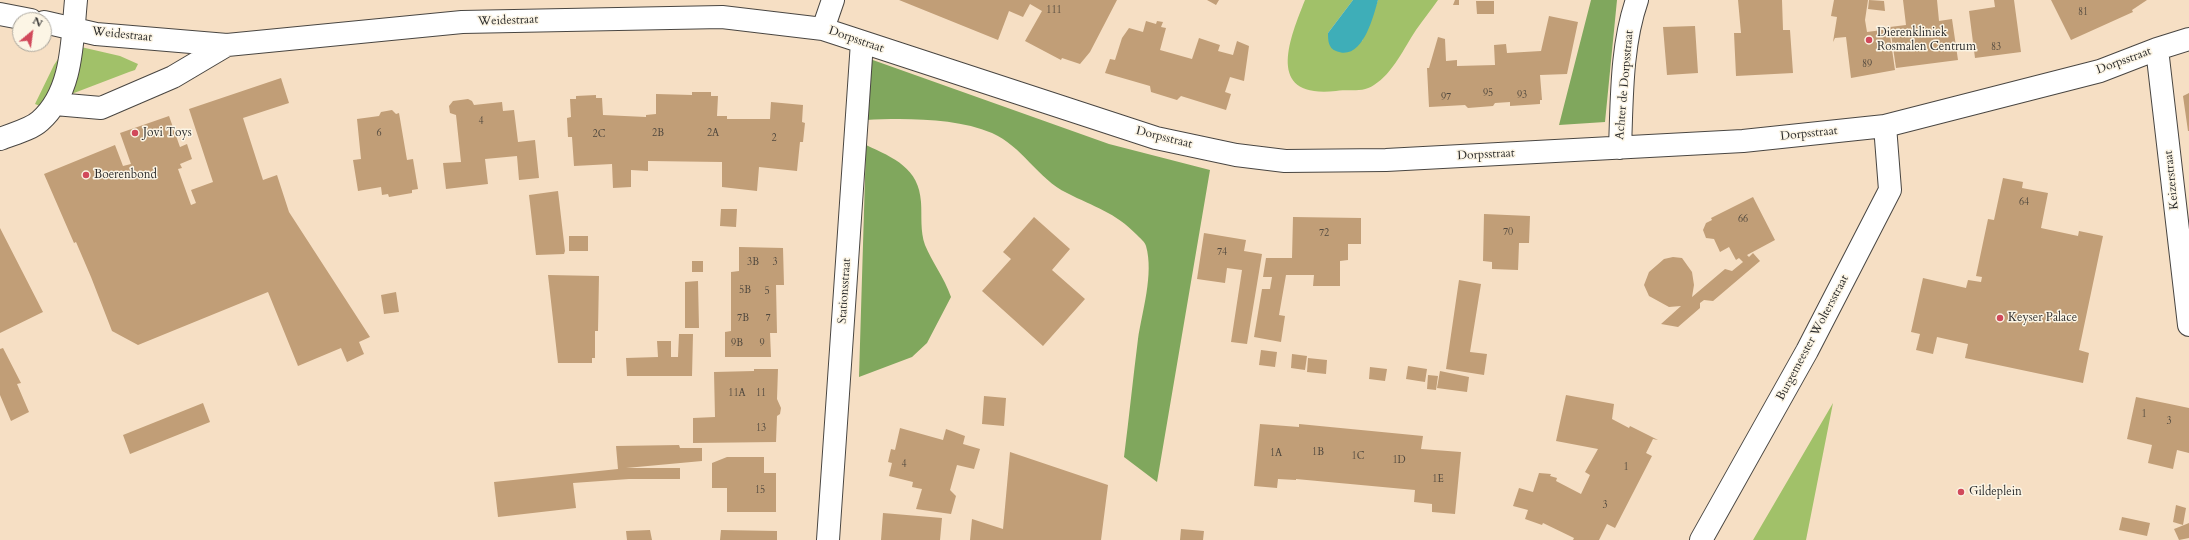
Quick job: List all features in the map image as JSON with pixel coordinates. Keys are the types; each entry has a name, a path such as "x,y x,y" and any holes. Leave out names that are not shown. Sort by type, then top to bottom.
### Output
{"street":[{"path":"0,139 39,122 55,104 66,79 76,0"},
{"path":"823,29 833,0"},
{"name":"Achter de Dorpsstraat","path":"1620,148 1623,82 1631,18 1638,0"},
{"path":"0,14 12,16"},
{"name":"Weidestraat","path":"52,24 96,34 227,45 462,22 512,20 722,17 789,25"},
{"name":"Dorpsstraat","path":"789,25 823,29 1156,138 1236,155 1285,161 1386,160 1743,141 1885,126 1958,106 2100,71 2157,49 2189,39"},
{"name":"Stationsstraat","path":"828,540 862,42"},
{"name":"Weidestraat","path":"55,104 101,108 173,77 227,45"},
{"name":"Keizerstraat","path":"2157,49 2188,318"},
{"name":"Burgemeester Woltersstraat","path":"1701,540 1807,351 1890,190 1885,126"}],"green space":[{"path":"1305,0 1353,0 1328,33 1362,41 1378,0 1438,0 1416,30 1398,60 1381,80 1370,87 1361,90 1314,91 1299,86 1291,76 1288,64 1289,48 1293,32"},
{"path":"1591,0 1617,0 1605,122 1559,125"},
{"path":"68,44 120,56 138,64 135,70 40,106 35,104 54,65"},
{"path":"870,59 1109,144 1210,170 1157,482 1124,457 1138,339 1148,281 1149,269 1145,243 1129,227 1112,215 1067,193 1047,180 1012,146 992,133 963,124 930,120 866,120"},
{"path":"866,145 895,160 910,172 916,181 921,202 923,240 951,297 927,343 912,357 859,377"},
{"path":"1833,403 1806,540 1753,540"}],"water":[{"path":"1353,0 1378,0 1369,27 1359,44 1353,50 1345,53 1333,50 1328,41 1328,33"}],"building":[{"path":"899,0 1117,0 1090,52 1080,64 1062,58 1061,60 1025,41 1042,11 1030,4 1023,17 1009,11 998,40"},
{"path":"1207,0 1219,0 1216,5"},
{"path":"1455,0 1459,0 1459,5 1453,5"},
{"path":"1738,0 1782,0 1783,30 1790,30 1793,73 1736,76 1734,33 1741,33"},
{"name":"Dierenkliniek Rosmalen Centrum","path":"1834,0 1868,0 1865,20 1867,32 1889,29 1895,70 1851,78 1846,37 1835,38 1833,42 1837,17 1831,16"},
{"path":"1869,0 1884,1 1885,11 1868,9"},
{"path":"1903,0 1937,0 1939,21 1952,19 1958,60 1896,68 1890,27 1906,25"},
{"path":"1994,0 2014,0 2021,52 1975,58 1969,11 1995,7"},
{"path":"2051,0 2147,0 2132,10 2133,12 2071,40"},
{"path":"1476,1 1494,1 1494,14 1477,14"},
{"path":"1549,16 1578,22 1567,74 1540,75 1542,100 1540,100 1540,104 1510,106 1510,102 1495,103 1493,106 1468,108 1465,105 1429,107 1427,68 1429,68 1438,37 1445,39 1446,61 1457,60 1457,66 1495,65 1494,45 1506,44 1507,53 1541,51"},
{"path":"1146,21 1156,24 1157,21 1163,22 1161,27 1166,28 1160,50 1192,59 1199,38 1220,45 1218,51 1233,55 1237,41 1249,46 1244,81 1230,77 1225,92 1231,94 1226,110 1181,96 1177,100 1151,92 1150,86 1105,73 1110,59 1115,60 1122,38 1129,28 1143,32"},
{"path":"1695,26 1698,73 1667,75 1663,27"},
{"path":"281,78 289,103 243,118 263,180 277,175 289,212 370,337 359,342 364,354 347,362 341,348 298,366 268,292 138,345 112,331 76,242 74,243 44,174 115,145 123,166 131,164 120,133 169,116 180,147 187,144 192,159 180,164 182,168 178,169 191,205 196,203 191,190 213,182 189,109"},
{"path":"692,92 711,92 711,96 718,96 717,116 727,116 727,119 770,119 771,102 803,105 802,122 805,123 803,142 800,142 797,171 759,167 757,191 722,187 722,162 648,161 648,171 631,170 631,187 613,188 612,164 574,166 572,137 568,137 567,118 571,117 570,99 576,99 576,96 596,95 596,98 602,98 603,115 646,117 646,115 656,114 656,94 692,95"},
{"path":"2189,93 2189,131 2188,131 2183,96"},
{"path":"468,99 472,101 474,105 502,102 503,111 514,110 518,142 535,140 539,178 519,180 517,156 485,159 488,184 446,189 443,163 461,162 456,115 450,113 449,106 453,101"},
{"path":"392,110 396,114 399,113 407,160 413,159 418,189 412,190 412,193 389,197 388,194 382,195 381,187 358,191 353,160 361,159 357,119 379,116 381,112"},
{"path":"2003,178 2023,182 2022,188 2048,193 2041,228 2078,236 2079,231 2103,236 2079,350 2089,353 2083,383 1965,358 1968,344 1937,337 1933,354 1916,350 1920,334 1911,332 1923,278 1966,288 1968,280 1981,282 1982,277 1976,276 1988,219 1994,220"},
{"path":"558,191 565,251 564,254 536,255 529,195"},
{"path":"1753,197 1775,240 1747,255 1749,257 1753,253 1760,261 1713,301 1704,300 1700,303 1700,308 1678,327 1661,324 1681,306 1669,307 1649,296 1644,285 1649,272 1664,259 1673,257 1682,258 1692,272 1694,285 1692,297 1725,269 1732,271 1743,262 1739,258 1736,260 1729,247 1720,252 1714,239 1706,238 1703,230 1706,223 1712,220 1711,218"},
{"path":"721,209 737,209 736,227 720,226"},
{"path":"1484,214 1530,216 1529,243 1519,243 1518,270 1492,269 1492,262 1483,261"},
{"path":"1034,217 1070,249 1052,270 1085,299 1043,346 982,291 1011,259 1003,252"},
{"path":"1293,217 1361,218 1361,244 1348,244 1348,260 1340,261 1340,286 1313,286 1314,275 1286,275 1279,315 1285,316 1281,342 1254,337 1262,289 1270,289 1272,277 1263,277 1266,258 1292,258"},
{"path":"0,228 43,312 0,333"},
{"path":"1204,233 1246,240 1244,251 1262,254 1247,344 1231,342 1242,270 1227,268 1225,283 1197,279"},
{"path":"569,236 588,236 588,251 569,251"},
{"path":"739,247 783,248 784,285 776,285 777,333 770,333 771,357 725,357 725,332 731,331 731,272 739,271"},
{"path":"692,261 703,261 703,272 692,272"},
{"path":"548,275 599,276 598,331 595,331 595,358 592,358 592,363 558,363"},
{"path":"1459,280 1481,284 1470,352 1487,354 1484,375 1446,369"},
{"path":"698,281 699,328 685,328 685,282"},
{"path":"396,292 399,312 384,314 381,295"},
{"path":"679,334 693,334 692,376 627,376 626,358 658,357 657,341 671,341 671,357 678,357"},
{"path":"3,348 21,383 17,384 29,412 11,421 0,395 0,349"},
{"path":"1261,350 1277,352 1275,367 1259,365"},
{"path":"1292,354 1307,356 1305,370 1291,368"},
{"path":"1308,358 1327,360 1326,374 1307,372"},
{"path":"1408,366 1427,369 1425,382 1406,379"},
{"path":"1370,367 1387,369 1385,381 1369,379"},
{"path":"754,369 778,369 777,399 781,408 780,414 777,416 776,442 693,443 693,418 715,417 714,372 754,371"},
{"path":"1440,371 1469,377 1467,392 1437,388"},
{"path":"1428,375 1438,376 1436,390 1427,389"},
{"path":"1566,395 1614,404 1612,419 1658,440 1653,439 1646,453 1652,456 1615,528 1607,524 1599,540 1573,540 1574,538 1543,523 1542,525 1525,519 1528,510 1513,506 1519,488 1533,492 1539,473 1551,474 1550,476 1557,478 1556,481 1581,494 1590,475 1585,472 1598,449 1556,441"},
{"path":"984,396 1006,398 1004,426 982,424"},
{"path":"2136,397 2189,408 2189,453 2177,450 2173,469 2148,463 2152,445 2127,439"},
{"path":"203,403 210,422 130,454 123,435"},
{"path":"1260,424 1299,427 1299,424 1423,436 1421,449 1461,452 1455,514 1432,512 1432,504 1414,502 1415,490 1296,479 1278,479 1277,488 1254,486"},
{"path":"900,428 943,440 946,429 965,436 963,444 980,449 974,469 957,465 950,490 956,496 951,514 916,509 922,489 912,487 913,482 889,476 892,463 888,462 891,449 895,450"},
{"path":"679,445 680,448 702,448 702,461 626,468 680,468 680,479 629,479 573,483 576,508 498,517 494,482 618,469 616,446"},
{"path":"1010,452 1108,485 1101,540 970,540 972,519 1003,529"},
{"path":"727,457 764,457 764,473 776,473 776,512 727,512 727,488 712,488 712,463"},
{"path":"2176,505 2186,508 2183,525 2173,522"},
{"path":"883,513 942,518 940,540 881,540"},
{"path":"2122,517 2150,523 2147,536 2119,530"},
{"path":"2189,523 2189,538 2179,540 2174,529"},
{"path":"1181,529 1204,531 1203,540 1180,540"},
{"path":"650,530 652,540 627,540 626,531"},
{"path":"721,530 777,531 777,540 720,540"}],"place":[{"name":"Dierenkliniek Rosmalen Centrum","path":"1869,40"},
{"name":"Jovi Toys","path":"135,133"},
{"name":"Boerenbond","path":"86,175"},
{"name":"Keyser Palace","path":"2000,318"},
{"name":"Gildeplein","path":"1961,492"}]}
